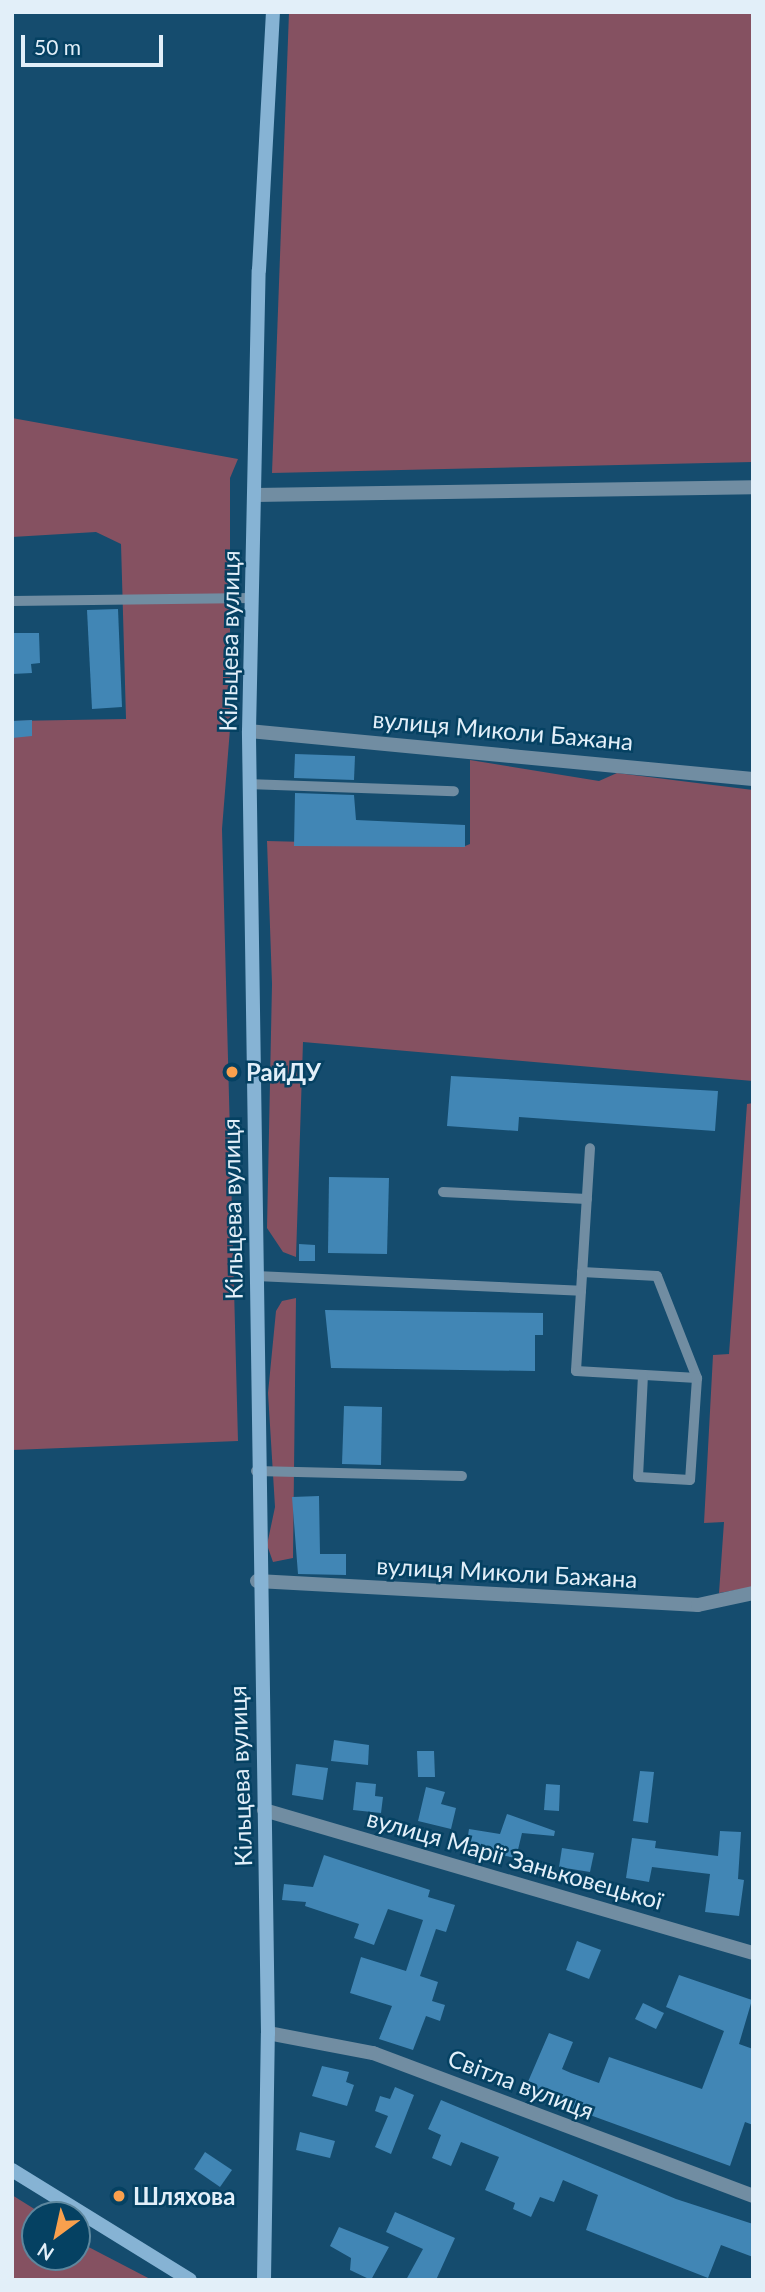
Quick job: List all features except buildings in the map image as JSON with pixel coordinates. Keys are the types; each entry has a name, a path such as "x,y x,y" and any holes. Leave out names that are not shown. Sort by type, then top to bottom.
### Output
{"street":[{"name":"Кільцева вулиця","path":"264,2280 268,2033 257,1581 256,1276 248,731 273,12"},
{"path":"255,495 753,487"},
{"name":"вулиця Миколи Бажана","path":"248,731 753,779"},
{"name":"вулиця Миколи Бажана","path":"257,1581 698,1605 753,1593"},
{"name":"вулиця Марії Заньковецької","path":"264,1810 753,1953"},
{"name":"Світла вулиця","path":"268,2033 373,2053 753,2196"},
{"path":"12,2171 190,2280"}],"lane":[{"path":"12,601 252,598"},
{"path":"249,784 454,791"},
{"path":"590,1148 576,1371 697,1378"},
{"path":"443,1192 587,1199"},
{"path":"582,1272 657,1276 697,1378 690,1480 638,1477 643,1375"},
{"path":"256,1276 581,1291"},
{"path":"256,1471 463,1476"}],"shaded area":[{"path":"289,12 753,12 753,462 272,473"},
{"path":"12,418 238,459 230,478 230,729 222,829 238,1441 12,1450 12,721 126,719 121,544 96,532 12,537"},
{"path":"470,760 599,781 617,773 753,790 753,1081 303,1042 296,1257 283,1252 267,1228 272,984 267,841 465,846 470,844"},
{"path":"753,1103 753,1587 719,1593 724,1522 704,1523 713,1355 729,1354 747,1104"},
{"path":"296,1298 293,1558 273,1562 267,1545 275,1507 268,1393 276,1311 282,1301"},
{"path":"12,2195 22,2201 21,2271 91,2271 91,2248 152,2280 12,2280"}],"place":[{"name":"РайДУ","path":"232,1072"},
{"name":"Шляхова","path":"119,2196"}]}
